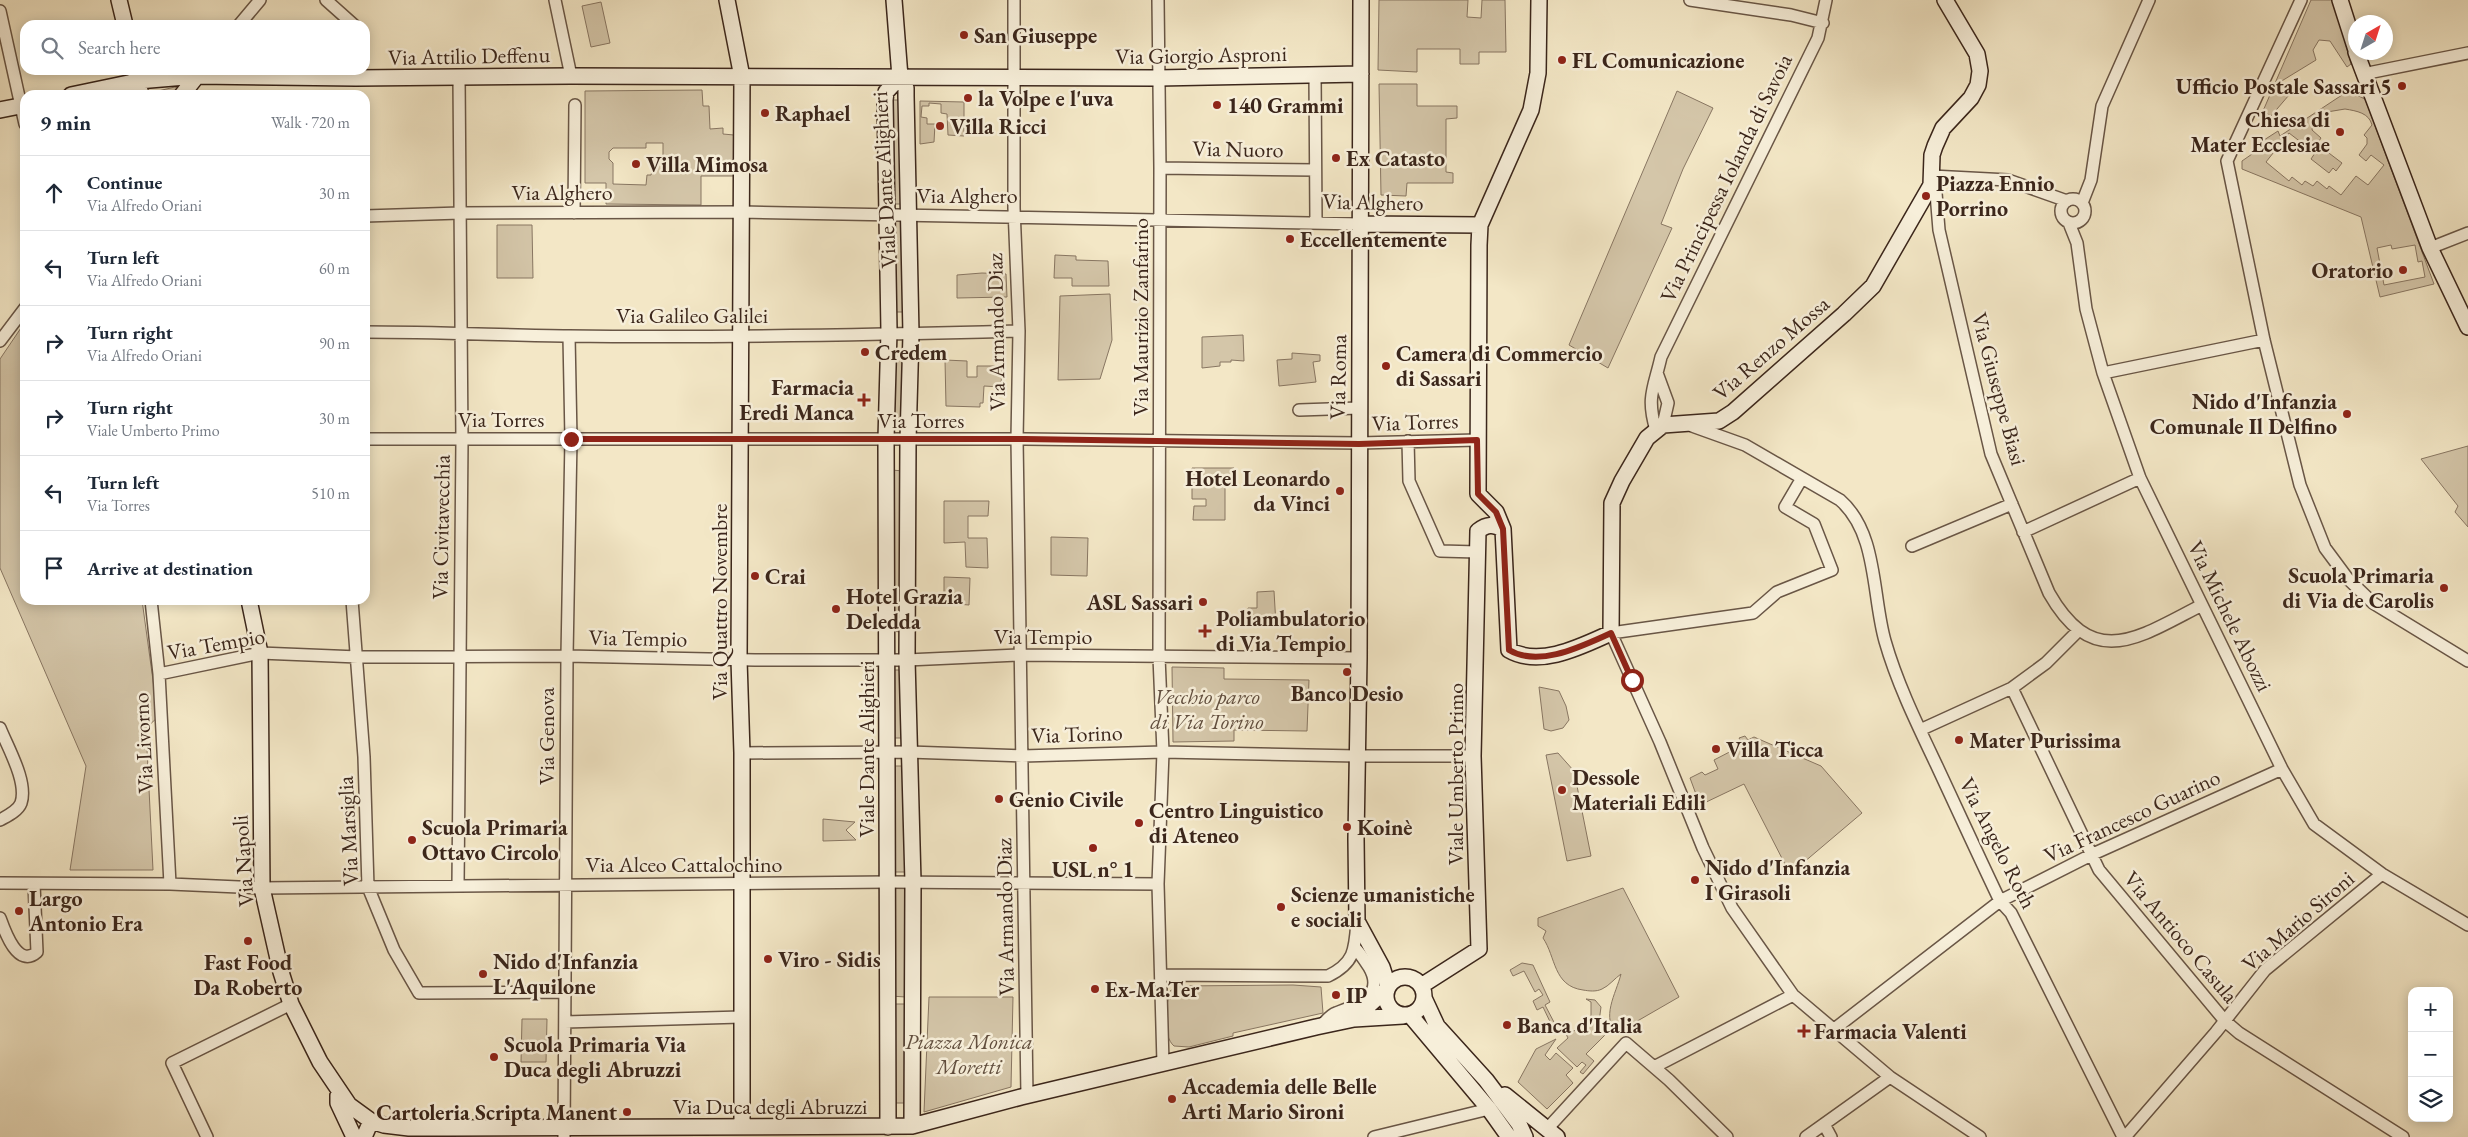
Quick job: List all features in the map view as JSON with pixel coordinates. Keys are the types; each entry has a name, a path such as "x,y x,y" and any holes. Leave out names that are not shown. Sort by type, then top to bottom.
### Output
{"main road":[{"path":"119,0 124,20"},
{"name":"Via Quattro Novembre","path":"727,0 742,77 739,660 742,753 742,1127"},
{"path":"894,0 900,77"},
{"name":"Via Roma","path":"1360,0 1361,224 1357,921 1382,967 1388,988"},
{"path":"1539,0 1538,74 1531,110 1480,225 1478,494 1496,512 1503,529 1509,650 1519,656 1567,652 1611,633 1612,503 1647,438 1660,427"},
{"path":"1931,180 1932,155 1943,128 1971,98 1978,84 1980,71 1977,54 1945,0"},
{"path":"2340,0 2348,26"},
{"path":"2359,60 2430,248 2468,327"},
{"name":"Via Giorgio Asproni","path":"742,77 1158,78 1361,74"},
{"name":"Via Attilio Deffenu","path":"97,90 186,75"},
{"path":"186,90 198,75"},
{"name":"Via Attilio Deffenu","path":"370,75 459,78 571,76 742,77"},
{"name":"Viale Dante Alighieri","path":"888,1127 886,440 889,334 886,216 886,92 900,77 906,88 911,334 908,440 907,660 913,882 912,1126"},
{"path":"0,110 20,106"},
{"name":"Via Renzo Mossa","path":"1660,427 1719,421 1732,412 1844,314 1873,286 1931,180"},
{"name":"Via Alghero","path":"1361,224 1480,225"},
{"name":"Viale Umberto Primo","path":"1423,992 1479,949 1473,756 1478,531 1486,525 1494,525 1503,529"},
{"name":"Via Napoli","path":"250,605 260,653 262,888 281,972 291,1004 320,1062 349,1105 371,1121"},
{"path":"1509,1137 1489,1109 1406,1015 1397,1014 1388,1006 1385,994 1394,980 1406,977 1417,981 1437,1026 1486,1080 1519,1124 1525,1137"},
{"path":"1320,1026 1366,1008 1388,988"},
{"path":"1320,1026 1354,1019 1406,1015 1420,1008 1423,992"},
{"path":"888,1000 914,1000"},
{"name":"Via Duca degli Abruzzi","path":"371,1121 409,1128 564,1133 742,1127 781,1133 912,1126 1027,1096 1320,1026"},
{"path":"1486,1080 1552,1133"},
{"path":"339,1091 338,1103 354,1137"},
{"path":"364,1137 371,1121"},
{"path":"371,1121 371,1137"},
{"path":"389,1137 409,1128"}],"street":[{"path":"243,20 260,0"},
{"path":"326,0 348,20"},
{"path":"555,0 571,76"},
{"name":"Via Armando Diaz","path":"1014,0 1014,216 1019,331 1017,439 1027,1096"},
{"name":"Via Maurizio Zanfarino","path":"1158,0 1160,168 1159,657 1163,752 1158,884 1163,1063"},
{"path":"1690,0 1791,15 1823,23"},
{"name":"Via Principessa Iolanda di Savoia","path":"1660,427 1652,417 1650,393 1660,357 1818,38 1823,23 1826,0"},
{"path":"2071,203 2088,186 2091,180 2102,106 2148,0"},
{"path":"2301,0 2227,161 2264,340 2300,485 2325,548 2348,579 2373,603 2468,661"},
{"path":"0,11 20,93"},
{"path":"2363,74 2468,53"},
{"path":"1315,74 1316,223"},
{"name":"Via Civitavecchia","path":"458,886 462,440 459,78"},
{"path":"574,213 575,105"},
{"name":"Via Nuoro","path":"1160,168 1316,170"},
{"path":"1931,180 2008,180 2071,203 2085,214 2075,222"},
{"name":"Via Giuseppe Biasi","path":"1931,180 1936,193 1939,230 1991,454 2049,593 2061,614 2078,631"},
{"name":"Via Michele Abozzi","path":"2071,203 2063,218 2075,222 2086,309 2103,373 2140,478 2282,769 2314,824 2382,874 2468,925"},
{"name":"Via Alghero","path":"370,216 460,213 742,212 1361,224"},
{"path":"2430,248 2468,233"},
{"path":"0,341 20,315"},
{"name":"Via Galileo Galilei","path":"370,332 462,332 569,336 911,334 1019,331"},
{"name":"Via Genova","path":"564,1133 567,656 571,439 569,336"},
{"path":"2103,373 2264,340"},
{"path":"1657,373 1668,403 1660,427"},
{"path":"1299,410 1359,408"},
{"name":"Via Angelo Roth","path":"1683,424 1745,445 1840,500 1850,510 1860,526 1870,561 1879,618 1886,644 1920,730 2000,900 2011,913 2124,1137"},
{"name":"Via Torres","path":"370,439 1017,439 1359,444 1477,440"},
{"path":"1408,441 1410,481 1440,551 1478,552"},
{"path":"1802,478 1785,508 1814,524 1832,570 1777,592 1753,613 1611,633 1660,742 1703,848 1732,908 1793,994 1890,1078 1980,1137"},
{"path":"2023,532 2140,478"},
{"path":"1912,546 2012,504"},
{"name":"Via Livorno","path":"151,605 159,674 170,884"},
{"name":"Via Marsiglia","path":"353,605 358,656 368,887 394,950 419,993 566,992"},
{"path":"1920,730 2012,688 2046,664 2078,631 2096,639 2117,642 2135,639 2202,605"},
{"name":"Via Tempio","path":"159,674 260,653 358,656 567,656 739,660 907,660 1020,654 1359,658"},
{"name":"Via Antioco Casula","path":"2012,688 2099,870 2225,1021 2239,1032 2403,1137"},
{"path":"0,728 21,780 20,803 12,813 0,820"},
{"name":"Via Torino","path":"742,753 909,752 1022,756 1163,752 1473,756"},
{"name":"Via Francesco Guarino","path":"1834,1030 2000,900 2093,854 2282,769"},
{"name":"Via Mario Sironi","path":"2124,1137 2225,1021 2265,970 2382,874"},
{"name":"Via Alceo Cattalochino","path":"0,883 170,884 262,888 888,882 1158,884"},
{"path":"0,918 17,953 24,957 32,956 36,952 34,884"},
{"path":"1162,975 1328,976 1344,968 1355,948 1357,921"},
{"path":"1320,1026 1334,1014 1349,1010 1365,1000 1372,991 1375,984 1374,975 1355,948"},
{"path":"1654,1067 1793,994"},
{"path":"207,1137 172,1063 291,1004"},
{"path":"565,1022 741,1017"},
{"path":"1552,1133 1626,1043 1654,1067 1727,1137"},
{"path":"1806,1137 1890,1078"},
{"path":"1374,1137 1489,1109"},
{"path":"1824,1124 1831,1137"}],"green space":[{"path":"1379,0 1468,0 1467,17 1481,18 1482,0 1505,0 1506,52 1479,52 1479,64 1460,64 1460,49 1417,49 1417,72 1378,70"},
{"path":"2311,0 2334,0 2348,53 2348,60 2350,60 2351,64 2347,67 2330,41 2319,40 2313,50 2316,60 2280,82 2289,95 2271,116 2263,111"},
{"path":"601,2 610,43 591,47 582,6"},
{"path":"1379,84 1417,84 1417,106 1457,106 1457,118 1446,119 1446,172 1453,173 1453,183 1407,183 1406,196 1381,195"},
{"path":"175,87 179,89 178,90 162,90"},
{"path":"702,90 703,106 709,106 710,129 723,128 723,134 734,135 735,159 731,161 731,169 735,172 735,176 701,176 701,205 606,204 606,183 585,183 585,91","holes":["646,143 663,143 663,160 659,160 659,164 654,164 651,175 647,175 646,185 613,184 613,163 609,159 609,152 613,148 646,148"]},
{"path":"1677,91 1713,108 1683,169 1661,224 1672,228 1608,368 1569,345"},
{"path":"2348,91 2365,99 2434,284 2380,297 2361,217 2242,169 2242,161 2265,145 2264,140 2278,131 2280,136","holes":["2345,109 2365,115 2372,125 2364,135 2367,138 2367,144 2359,155 2366,161 2371,155 2384,165 2368,185 2356,176 2341,195 2329,186 2327,189 2317,181 2313,186 2305,181 2302,185 2292,177 2289,181 2266,162 2289,133 2315,153 2311,159 2329,173 2333,168 2336,171 2342,163 2317,144 2321,138 2312,130 2313,124 2327,112","2391,245 2392,249 2415,245 2418,262 2422,261 2425,277 2384,285 2377,248"]},
{"path":"892,100 903,100 902,204 891,204"},
{"path":"920,101 964,102 964,136 948,135 947,114 941,113 941,104 929,103 929,106 922,106 921,117 927,118 927,124 935,124 934,142 920,144"},
{"path":"902,219 904,312 892,312 890,220"},
{"path":"497,225 532,225 533,278 497,278"},
{"path":"1055,255 1076,256 1076,260 1108,261 1109,286 1072,286 1072,278 1054,278"},
{"path":"1006,274 1007,297 957,298 957,275"},
{"path":"1110,294 1112,340 1100,379 1058,380 1060,296"},
{"path":"20,329 20,605 143,605 158,717 146,728 153,870 70,870 86,766 0,568 0,359"},
{"path":"1243,335 1244,361 1231,360 1231,362 1220,362 1220,366 1202,368 1202,337"},
{"path":"893,350 907,350 904,422 890,421"},
{"path":"1292,353 1320,355 1320,361 1313,362 1316,382 1279,386 1277,360 1292,359"},
{"path":"945,360 967,361 967,377 977,377 977,366 1002,366 1001,387 984,386 983,403 980,403 980,407 946,406"},
{"path":"2468,446 2468,527 2455,512 2458,506 2421,459"},
{"path":"1192,468 1234,468 1234,487 1225,487 1225,520 1193,520 1194,506 1206,506 1206,499 1192,499"},
{"path":"891,470 904,471 902,632 889,631"},
{"path":"944,501 989,501 988,516 968,516 968,538 987,538 988,568 966,567 965,542 944,543"},
{"path":"1051,537 1088,538 1087,576 1051,575"},
{"path":"944,577 970,578 969,605 944,603"},
{"path":"1274,591 1276,625 1248,625 1248,608 1257,608 1257,592"},
{"name":"Vecchio parco di Via Torino","path":"1172,667 1224,668 1224,679 1309,680 1307,731 1234,730 1234,741 1173,742"},
{"path":"891,670 904,670 904,738 891,738"},
{"path":"1539,687 1559,691 1566,706 1569,720 1563,728 1551,731 1544,729"},
{"path":"1745,736 1748,740 1754,737 1821,766 1862,813 1790,874 1744,784 1700,805 1690,778 1702,772 1705,775 1718,769 1714,760 1743,745 1739,738"},
{"path":"1558,753 1574,771 1591,856 1567,861 1546,755"},
{"path":"890,766 904,766 905,872 891,872"},
{"path":"823,819 855,822 846,830 856,840 823,841"},
{"path":"892,888 908,888 906,997 890,996"},
{"path":"1623,888 1679,997 1627,1027 1618,1035 1610,1021 1610,1014 1621,974 1607,986 1597,991 1583,990 1566,983 1557,970 1543,938 1546,931 1538,926 1538,918"},
{"path":"1522,963 1533,965 1550,1002 1545,1005 1556,1026 1553,1028 1543,1007 1537,1010 1533,1001 1543,995 1539,989 1535,992 1524,971 1513,976 1510,970"},
{"path":"1293,985 1321,987 1323,1013 1233,1033 1233,1036 1189,1047 1174,1046 1170,1041 1166,1028 1167,1004 1170,991 1178,986"},
{"name":"Piazza Monica Moretti","path":"929,997 1013,997 1011,1087 924,1112"},
{"path":"1586,999 1595,1000 1601,1007 1599,1022 1605,1035 1586,1054 1594,1061 1583,1074 1580,1072 1586,1065 1582,1062 1577,1067 1557,1048 1568,1038 1566,1034 1591,1024 1591,1002"},
{"path":"890,1004 906,1004 906,1103 891,1103"},
{"path":"522,1019 547,1019 546,1062 521,1062"},
{"path":"1556,1039 1545,1055 1550,1060 1556,1053 1573,1068 1566,1075 1573,1083 1547,1109 1518,1082 1536,1049"}],"place":[{"name":"San Giuseppe","path":"964,35"},
{"name":"FL Comunicazione","path":"1562,60"},
{"name":"Ufficio Postale Sassari 5","path":"2402,86"},
{"name":"la Volpe e l'uva","path":"968,98"},
{"name":"140 Grammi","path":"1217,105"},
{"name":"Raphael","path":"765,113"},
{"name":"Villa Ricci","path":"940,126"},
{"name":"Chiesa di Mater Ecclesiae","path":"2340,132"},
{"name":"Ex Catasto","path":"1336,158"},
{"name":"Villa Mimosa","path":"636,164"},
{"name":"Piazza Ennio Porrino","path":"1926,196"},
{"name":"Eccellentemente","path":"1290,239"},
{"name":"Oratorio","path":"2403,270"},
{"name":"Credem","path":"865,352"},
{"name":"Camera di Commercio di Sassari","path":"1386,366"},
{"name":"Farmacia Eredi Manca","path":"864,400"},
{"name":"Nido d'Infanzia Comunale Il Delfino","path":"2347,414"},
{"name":"Hotel Leonardo da Vinci","path":"1340,491"},
{"name":"Crai","path":"755,576"},
{"name":"Scuola Primaria di Via de Carolis","path":"2444,588"},
{"name":"ASL Sassari","path":"1203,602"},
{"name":"Hotel Grazia Deledda","path":"836,609"},
{"name":"Poliambulatorio di Via Tempio","path":"1205,631"},
{"name":"Banco Desio","path":"1347,672"},
{"name":"Mater Purissima","path":"1959,740"},
{"name":"Villa Ticca","path":"1716,749"},
{"name":"Dessole Materiali Edili","path":"1562,790"},
{"name":"Genio Civile","path":"999,799"},
{"name":"Centro Linguistico di Ateneo","path":"1139,823"},
{"name":"Koinè","path":"1347,827"},
{"name":"Scuola Primaria Ottavo Circolo","path":"412,840"},
{"name":"USL n° 1","path":"1093,848"},
{"name":"Nido d'Infanzia I Girasoli","path":"1695,880"},
{"name":"Scienze umanistiche e sociali","path":"1281,907"},
{"name":"Largo Antonio Era","path":"19,911"},
{"name":"Fast Food Da Roberto","path":"248,941"},
{"name":"Viro - Sidis","path":"768,959"},
{"name":"Nido d'Infanzia L'Aquilone","path":"483,974"},
{"name":"Ex-Ma.Ter","path":"1095,989"},
{"name":"IP","path":"1336,995"},
{"name":"Banca d'Italia","path":"1507,1025"},
{"name":"Farmacia Valenti","path":"1804,1031"},
{"name":"Scuola Primaria Via Duca degli Abruzzi","path":"494,1057"},
{"name":"Accademia delle Belle Arti Mario Sironi","path":"1172,1099"},
{"name":"Cartoleria Scripta Manent","path":"627,1112"}],"route":[{"path":"571,439 1025,439 1359,444 1477,440 1478,494 1496,512 1503,529 1509,650 1519,656 1567,652 1611,633 1632,680"}]}
